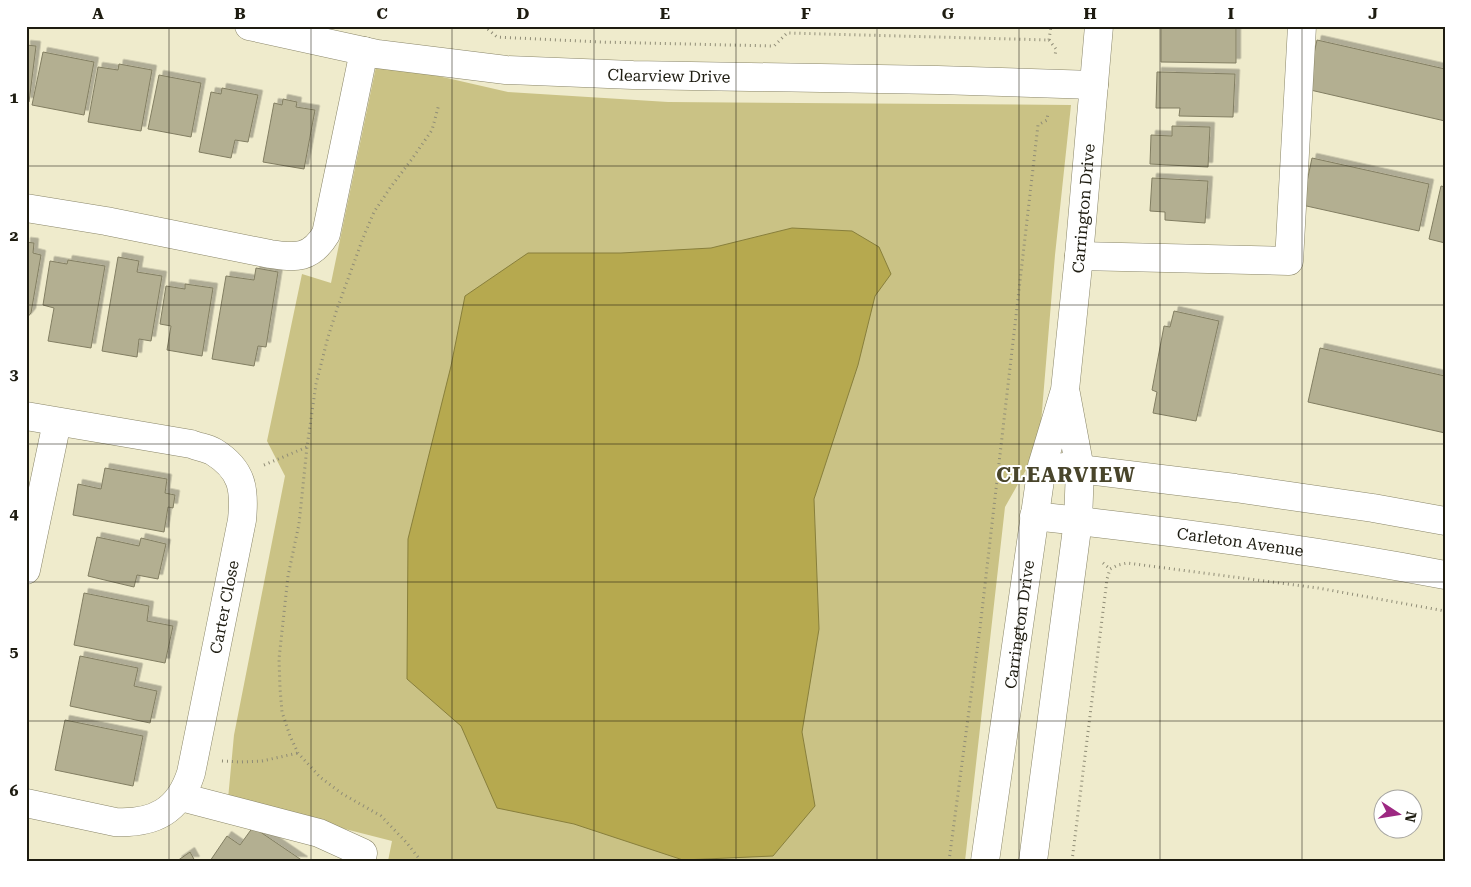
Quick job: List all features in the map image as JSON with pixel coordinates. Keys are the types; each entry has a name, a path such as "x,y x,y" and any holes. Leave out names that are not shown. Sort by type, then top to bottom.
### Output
{"street":[{"name":"Clearview Drive","path":"249,26 364,51 506,70 633,75 938,80 1094,85"},
{"name":"Carrington Drive","path":"985,861 1042,466 1065,390 1099,26"},
{"path":"1079,256 1289,261 1302,26"},
{"path":"26,208 106,221 270,254 292,257 310,252 320,244 326,234 364,51"},
{"name":"Carrington Drive","path":"1033,861 1078,520 1080,469 1065,390"},
{"name":"Carter Close","path":"26,416 191,444 213,452 232,466 241,482 244,499 242,520 194,756 187,786 181,798"},
{"path":"26,570 57,422"},
{"path":"1042,466 1235,488 1373,508 1445,521"},
{"name":"Carleton Avenue","path":"1034,516 1234,540 1445,575"},
{"path":"26,803 115,822 128,823 154,817 170,809 181,798 320,833 363,853 361,861"}],"path":[{"path":"484,26 497,37 598,42 774,46 787,33 1049,40"},
{"path":"1051,26 1049,40 1056,49"},
{"path":"421,861 381,816 341,793 320,777 298,753 282,712 280,659 288,576 300,517 316,384 328,338 374,212 432,130 438,104"},
{"path":"949,861 980,628 1038,125 1047,120"},
{"path":"238,477 307,447"},
{"path":"1102,562 1110,569"},
{"path":"1072,861 1107,579 1110,569 1126,562 1318,588 1445,611"},
{"path":"194,756 240,762 262,761 298,753"}],"shaded area":[{"path":"377,62 508,92 668,102 1071,105 1055,255 1039,447 1005,507 965,861 388,861 392,841 228,799 234,735 285,476 267,441 302,274 331,283"},
{"path":"792,228 852,231 879,247 891,274 875,296 858,365 814,499 819,629 802,732 815,806 773,856 683,860 574,824 497,808 461,726 407,679 408,539 451,366 465,296 528,253 621,253 711,248"}],"building":[{"path":"1161,26 1236,26 1236,63 1161,62"},
{"path":"1317,40 1445,69 1445,121 1306,89"},
{"path":"26,45 36,46 29,102 26,102"},
{"path":"43,52 94,62 84,115 32,105"},
{"path":"119,64 152,70 141,131 88,122 98,67 118,70"},
{"path":"1157,72 1235,74 1233,117 1179,116 1180,108 1156,108"},
{"path":"159,75 201,83 191,137 148,129"},
{"path":"222,88 258,95 248,142 235,140 231,158 199,152 211,92 221,94"},
{"path":"283,99 297,102 296,107 315,110 304,169 263,162 274,103 282,105"},
{"path":"1172,126 1210,127 1208,167 1150,164 1151,135 1172,136"},
{"path":"1312,158 1429,184 1419,231 1302,205"},
{"path":"1152,178 1208,181 1205,223 1165,220 1165,212 1150,211"},
{"path":"1441,186 1445,187 1445,243 1429,239"},
{"path":"26,242 34,243 33,253 41,255 31,313 26,319"},
{"path":"118,257 139,261 137,272 162,276 151,341 139,339 137,357 102,351"},
{"path":"68,260 105,266 91,348 48,341 54,308 43,305 50,261 67,264"},
{"path":"256,268 278,272 266,347 258,346 254,366 212,359 226,276 254,280"},
{"path":"185,284 213,288 202,356 167,350 171,326 160,324 166,286 185,289"},
{"path":"1174,311 1219,321 1196,421 1153,413 1157,392 1152,390 1164,326 1170,327"},
{"path":"1320,348 1445,376 1445,433 1308,402"},
{"path":"105,468 167,479 165,493 175,495 173,508 168,507 164,532 73,515 78,484 101,489"},
{"path":"97,537 139,546 141,538 166,544 158,579 137,575 134,587 88,576"},
{"path":"84,593 149,606 147,621 173,626 165,663 74,645"},
{"path":"80,656 138,668 134,686 157,691 150,723 70,706"},
{"path":"65,720 143,736 133,786 55,770"},
{"path":"253,827 303,861 210,861 227,836 240,845"},
{"path":"190,852 195,861 177,861"}],"district":[{"name":"CLEARVIEW","path":"1066,475"}]}
